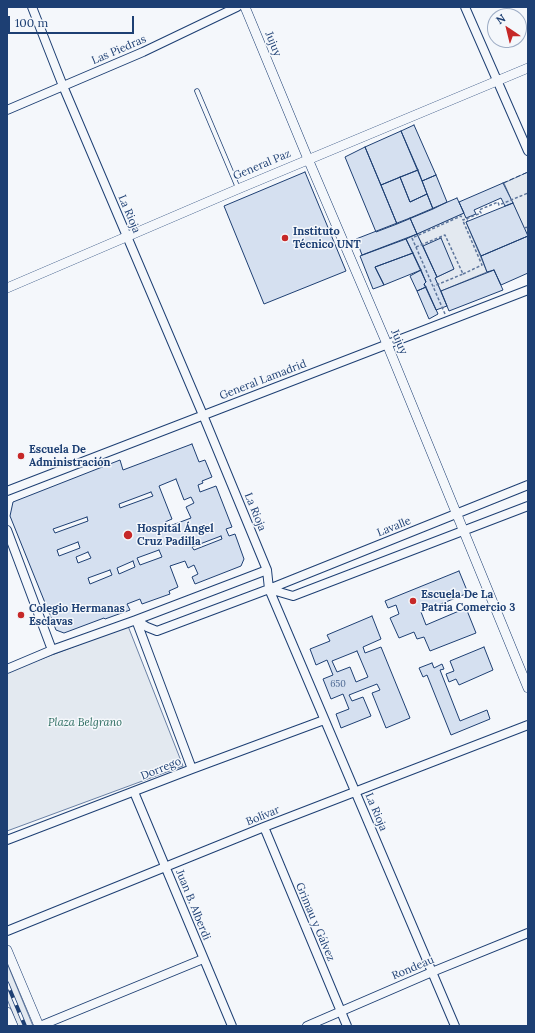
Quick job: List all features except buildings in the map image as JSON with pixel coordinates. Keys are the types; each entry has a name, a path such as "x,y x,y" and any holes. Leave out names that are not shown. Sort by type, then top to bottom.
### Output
{"street":[{"name":"La Rioja","path":"32,7 63,86 203,415 267,570 269,589 456,1026"},
{"name":"Las Piedras","path":"7,110 143,52 237,7"},
{"name":"Jujuy","path":"246,7 308,159 387,344 528,688"},
{"path":"465,7 528,150"},
{"name":"General Paz","path":"7,288 308,159 528,68"},
{"name":"General Lamadrid","path":"7,491 528,290"},
{"name":"Lavalle","path":"136,620 146,627 157,631 269,589 528,486"},
{"path":"269,589 293,596 528,506"},
{"path":"7,530 52,650"},
{"path":"7,669 52,650 267,570"},
{"path":"136,620 192,769"},
{"name":"Dorrego","path":"7,840 324,720"},
{"name":"Bolívar","path":"7,931 166,868 264,827 528,725"},
{"name":"Juan B. Alberdi","path":"134,792 232,1026"},
{"name":"Grimau y Gálvez","path":"264,827 347,1026"},
{"name":"Rondeau","path":"307,1026 432,972 528,933"},
{"path":"7,950 40,1026 203,959"},
{"path":"7,1012 13,1026"}],"lane":[{"path":"197,91 238,189"}],"path":[{"path":"463,220 481,213 479,210 498,202 500,205 528,193"},
{"path":"433,286 482,265 461,216 412,238 433,286 448,320"},
{"path":"524,228 528,227"},
{"path":"416,247 445,235 463,274"}],"green space":[{"path":"528,172 528,238 504,183"},
{"path":"464,213 468,221 466,222 487,272 441,291 435,278 454,269 423,246 417,234"},
{"name":"Plaza Belgrano","path":"128,626 183,766 7,831 7,672"},
{"path":"7,963 33,1026 18,1026 7,999"}],"railway":[{"path":"7,983 25,1026"}],"fence":[{"path":"503,183 528,172"}],"place":[{"name":"Instituto Técnico UNT","path":"285,238"},
{"name":"Escuela De Administración","path":"21,456"},
{"name":"Hospital Ángel Cruz Padilla","path":"128,535"},
{"name":"Escuela De La Patria Comercio 3","path":"413,601"},
{"name":"Colegio Hermanas Esclavas","path":"21,615"}]}
